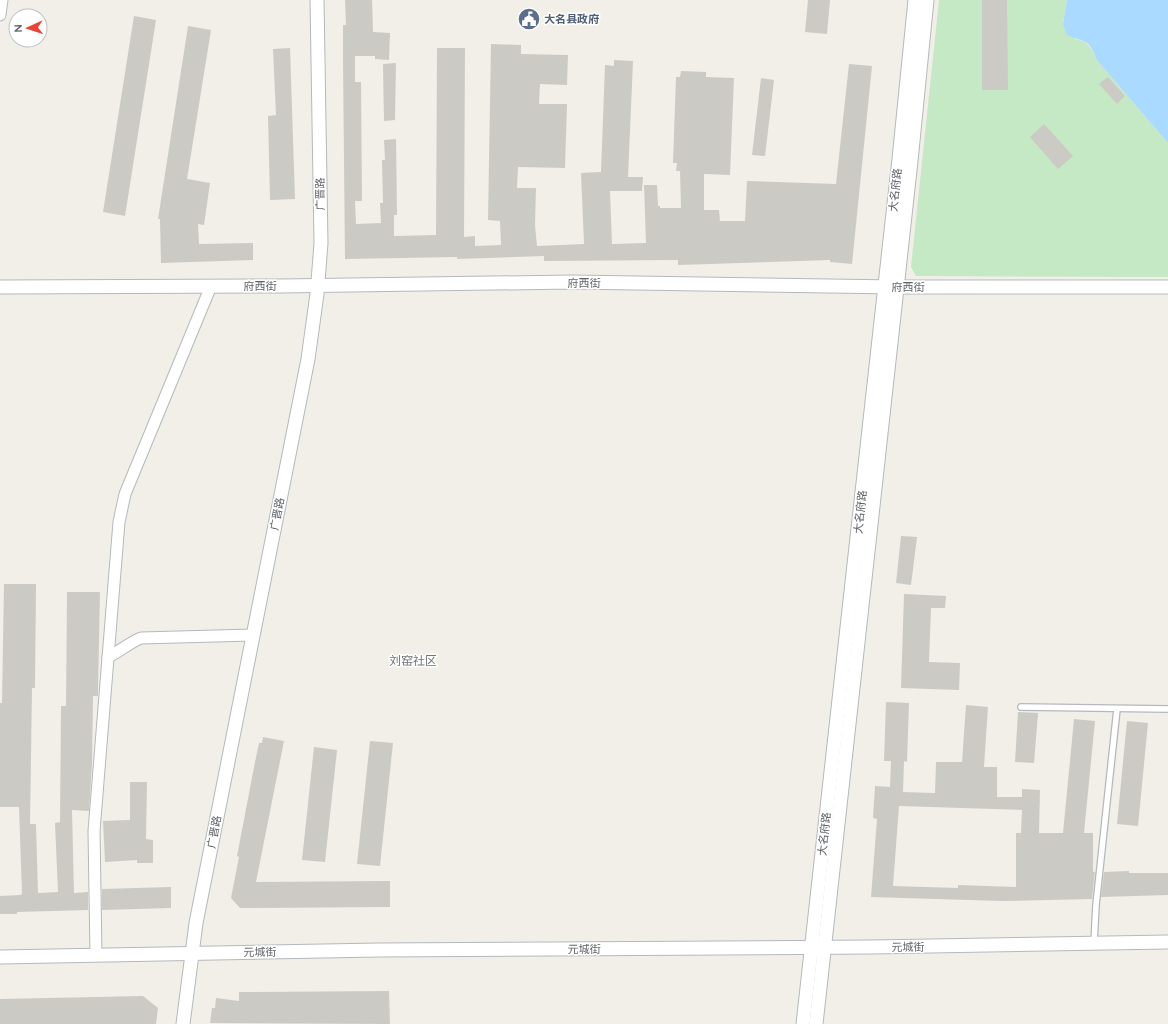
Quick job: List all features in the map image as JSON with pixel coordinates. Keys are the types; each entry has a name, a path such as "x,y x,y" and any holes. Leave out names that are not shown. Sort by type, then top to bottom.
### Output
{"street":[{"path":"0,15 2,0"},
{"name":"广晋路","path":"184,1024 196,923 308,359 318,286 321,243 317,0"},
{"name":"大名府路","path":"891,287 915,0"},
{"name":"大名府路","path":"816,1024 818,948 891,287 927,0"},
{"name":"府西街","path":"0,287 318,286 572,282 891,287 1168,288"},
{"path":"96,955 94,831 119,522 125,494 211,286"},
{"path":"108,657 121,651 128,644 141,638 253,635"},
{"name":"元城街","path":"0,957 387,950 818,948 1168,942"},
{"name":"大名府路","path":"803,1024 818,948"}],"lane":[{"path":"1021,707 1168,709"},
{"path":"1094,944 1096,905 1118,709"}],"green space":[{"path":"939,0 1067,0 1063,23 1075,39 1083,41 1088,45 1096,59 1168,143 1168,277 916,276 911,267"}],"water":[{"path":"1067,0 1168,0 1168,143 1096,59 1088,44 1067,35 1063,24"}],"building":[{"path":"345,0 372,0 373,32 390,33 389,60 375,59 375,56 355,56 355,82 361,82 362,201 355,201 356,224 381,223 380,203 383,203 382,160 385,160 384,140 396,139 397,215 394,215 394,236 436,235 437,48 465,48 464,237 475,236 475,246 501,245 500,221 488,220 491,44 521,45 521,54 568,55 567,85 540,84 539,104 567,104 565,168 518,167 517,188 536,188 535,225 537,246 584,244 581,173 601,172 605,65 614,66 614,60 633,61 628,177 643,177 642,191 610,191 612,244 646,243 644,185 657,185 658,206 660,206 660,208 681,208 680,171 676,171 677,163 673,163 676,77 680,77 681,71 706,72 706,77 734,78 730,175 704,174 704,210 719,210 720,221 745,221 747,181 836,184 849,64 872,66 852,264 830,262 830,260 678,265 678,260 544,261 544,256 457,259 457,257 345,259 343,25 346,25"},
{"path":"808,0 830,0 827,34 805,32"},
{"path":"982,0 1007,0 1008,90 982,90"},
{"path":"134,16 156,20 125,216 103,212"},
{"path":"188,26 211,30 187,179 210,183 204,225 198,224 199,244 253,243 253,260 161,263 160,219 158,219"},
{"path":"290,48 295,199 270,200 268,116 276,115 273,49"},
{"path":"396,63 395,120 384,121 383,64"},
{"path":"1108,77 1125,96 1117,104 1099,84"},
{"path":"761,78 774,80 765,156 752,155"},
{"path":"1044,124 1073,156 1058,169 1030,137"},
{"path":"901,536 917,537 911,585 896,583"},
{"path":"4,584 36,584 35,688 32,688 30,824 36,824 38,893 58,892 55,823 60,822 61,706 66,706 67,592 100,592 98,696 93,696 92,763 89,811 72,810 74,893 88,892 88,910 17,912 17,914 0,914 0,896 22,894 19,807 0,807 0,703 2,703"},
{"path":"904,594 946,596 945,608 931,608 929,662 960,663 959,690 901,688"},
{"path":"886,702 909,703 907,762 904,761 903,792 935,793 936,762 962,762 966,705 988,707 984,767 997,767 997,797 1022,797 1022,789 1040,790 1039,833 1063,833 1074,719 1095,721 1084,833 1093,833 1093,872 1095,872 1092,899 1002,901 871,897 877,819 873,818 875,786 890,787 891,761 884,761","holes":["899,806 1022,810 1021,833 1016,833 1016,887 958,885 958,888 893,886"]},
{"path":"1018,712 1038,713 1034,763 1015,762"},
{"path":"1127,721 1148,723 1138,826 1117,824"},
{"path":"263,737 284,741 256,882 390,881 390,907 240,908 231,898 239,857 237,856 255,762 259,743 262,743"},
{"path":"370,741 393,743 380,866 357,864"},
{"path":"314,747 337,750 325,862 302,860"},
{"path":"130,782 147,782 146,839 153,840 153,863 137,863 137,860 105,862 103,821 130,820"},
{"path":"1129,871 1129,873 1168,873 1168,895 1101,897 1104,872"},
{"path":"171,887 171,908 102,910 102,889"},
{"path":"389,991 390,1024 210,1023 212,1008 215,1008 216,998 239,1001 239,992"},
{"path":"143,996 158,1008 156,1024 0,1024 0,999"}],"place":[{"name":"大名县政府","path":"529,19"}],"district":[{"name":"刘窑社区","path":"413,660"}]}
